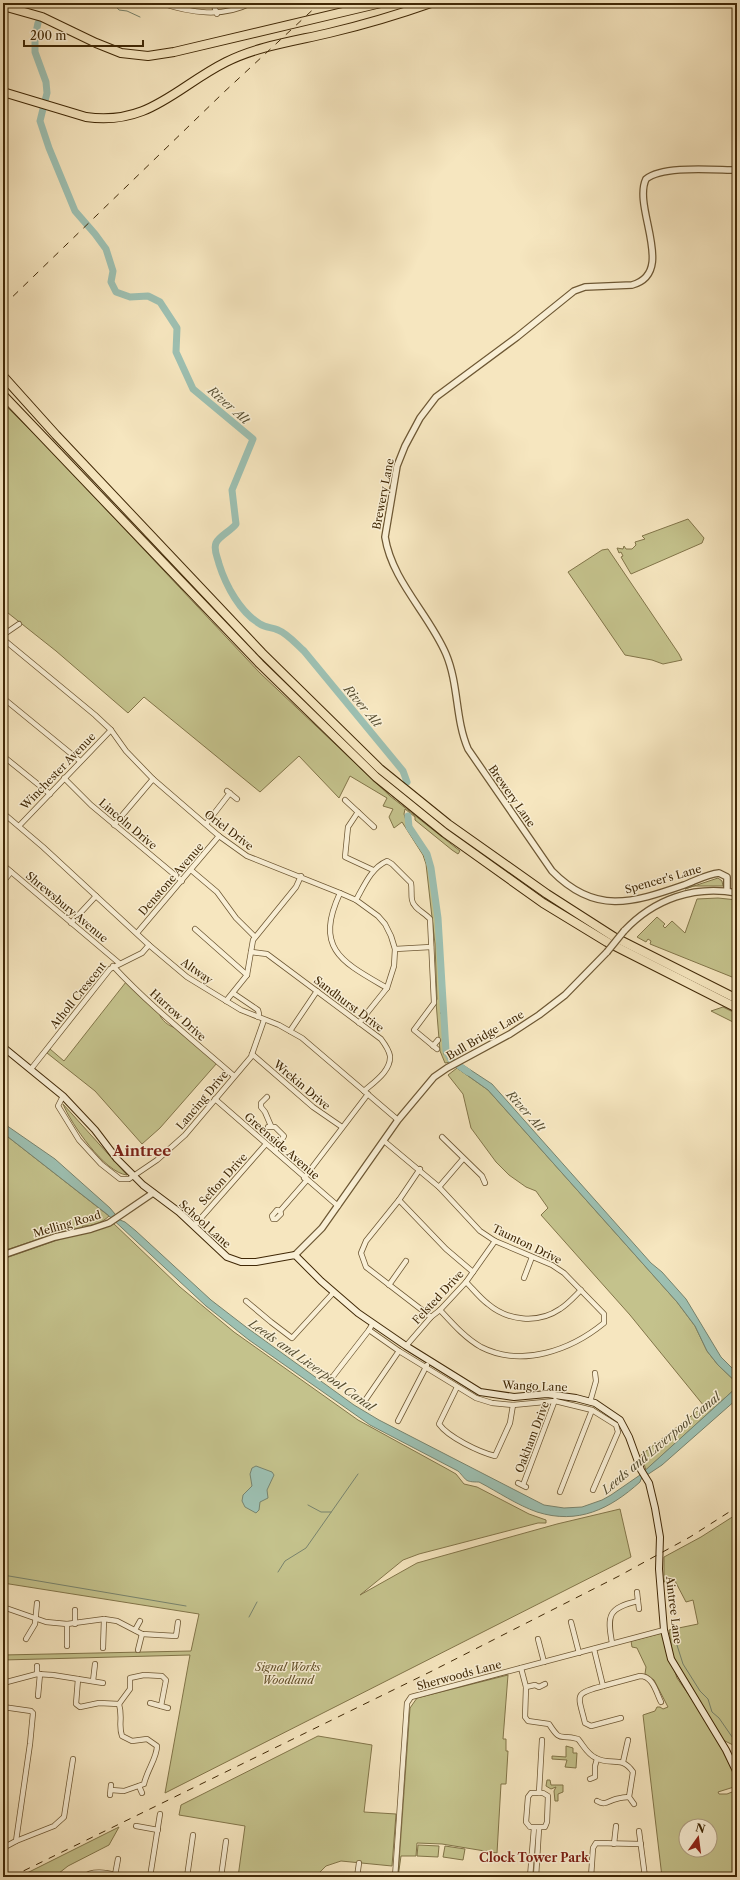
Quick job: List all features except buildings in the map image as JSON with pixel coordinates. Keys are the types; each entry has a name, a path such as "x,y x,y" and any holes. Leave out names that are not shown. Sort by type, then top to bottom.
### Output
{"highway":[{"path":"3,6 42,17 108,48 128,54 148,56 174,52 381,3"},
{"path":"3,92 54,108 98,119 135,115 158,104 221,65 247,54 376,21 431,3"},
{"path":"3,376 56,435 262,653 380,769 448,824 547,894 614,937 737,999"},
{"path":"3,395 260,664 376,777 445,833 543,903 607,942 737,1008"}],"main road":[{"path":"3,1047 31,1069 80,1112 117,1159 153,1193"},
{"name":"School Lane","path":"153,1193 194,1226 227,1257 241,1262 256,1262 295,1255"},
{"name":"Wango Lane","path":"295,1255 334,1292 373,1323 406,1346 480,1392 514,1397 556,1398 590,1402 620,1420 629,1437"},
{"name":"Aintree Lane","path":"629,1437 642,1471 647,1479 660,1536 659,1569 664,1630 671,1659 726,1750 737,1773"}],"street":[{"path":"161,3 184,10 217,14 243,7 251,3"},
{"path":"213,3 217,14"},
{"name":"Brewery Lane","path":"580,894 566,885 552,871 474,758 464,739 460,722 457,693 447,655 433,627 394,566 386,546 386,522 397,466 405,446 420,418 436,397 517,337 574,291 585,287 632,285 644,280 651,270 653,262 643,194 644,184 648,177 685,169 737,170"},
{"path":"3,635 19,624"},
{"name":"Oriel Drive","path":"3,639 95,714 111,730 126,751 152,779 220,836 247,856 269,866 301,876 356,900 378,916 385,924 391,936 395,949 394,966 387,988 359,1023"},
{"path":"3,698 80,761"},
{"name":"Winchester Avenue","path":"19,826 111,730"},
{"path":"3,756 50,794"},
{"name":"Lincoln Drive","path":"64,778 91,805 182,881"},
{"path":"114,825 152,779"},
{"path":"206,824 228,792 237,799"},
{"path":"345,800 374,827"},
{"path":"358,812 348,827 344,857 373,870"},
{"name":"Altway","path":"3,813 149,944 187,976 226,1001 290,1031 308,1043 398,1120"},
{"name":"Denstone Avenue","path":"137,933 220,836"},
{"path":"356,900 373,870 380,864 387,861 411,883 412,902 415,907 425,913 430,919 434,1003 414,1030 435,1048 438,1040"},
{"name":"Shrewsbury Avenue","path":"3,865 119,963"},
{"path":"191,870 217,892 236,918 255,937"},
{"path":"3,882 11,872"},
{"name":"Spencer's Lane","path":"580,894 606,901 633,900 719,873 727,877 726,891"},
{"path":"226,1001 247,975 255,937 296,887 301,876"},
{"name":"Bull Bridge Lane","path":"295,1255 317,1234 384,1142 398,1120 434,1077 510,1034 539,1015 565,995 607,952 624,930 648,910 674,897 697,891 726,891"},
{"path":"726,891 737,893"},
{"path":"340,893 331,918 330,933 333,946 340,957 351,967 387,988"},
{"path":"71,923 96,896"},
{"path":"195,930 247,975"},
{"name":"Atholl Crescent","path":"31,1069 113,966 138,955 149,944"},
{"path":"395,949 431,947"},
{"name":"Sandhurst Drive","path":"251,952 267,954 381,1038 390,1056 384,1074 366,1093 329,1148 280,1211"},
{"name":"Harrow Drive","path":"113,966 172,1023 234,1076"},
{"path":"290,1031 317,991"},
{"path":"233,993 258,1010 258,1017"},
{"name":"Lancing Drive","path":"133,1174 158,1160 172,1148 215,1099 252,1054 264,1020"},
{"name":"Wrekin Drive","path":"252,1054 313,1107 342,1127"},
{"path":"62,1096 58,1106 79,1140 110,1172 120,1179 129,1179 133,1174"},
{"path":"267,1097 261,1103 261,1107 265,1112 270,1126 284,1136 283,1140 275,1151"},
{"name":"Greenside Avenue","path":"215,1099 338,1206"},
{"path":"442,1137 482,1176 485,1183"},
{"name":"Taunton Drive","path":"384,1142 439,1187 480,1231 495,1241 552,1265 564,1273 604,1314 604,1323 594,1331 557,1350 519,1358 502,1356 481,1347 465,1336 440,1310"},
{"name":"Sefton Drive","path":"194,1226 266,1144"},
{"path":"439,1187 463,1159"},
{"path":"420,1170 399,1200 366,1241 361,1253 366,1267 431,1317"},
{"name":"Melling Road","path":"3,1255 55,1237 91,1229 111,1221 153,1193"},
{"path":"399,1200 440,1244 473,1272"},
{"name":"Felsted Drive","path":"406,1346 431,1317 440,1310 466,1282 495,1241"},
{"path":"524,1278 532,1257"},
{"path":"389,1285 406,1261"},
{"path":"466,1282 488,1305 505,1315 520,1319 550,1315 561,1309 581,1290"},
{"path":"246,1301 292,1338 334,1292"},
{"path":"331,1379 373,1323"},
{"name":"Wango Lane","path":"369,1330 398,1351 426,1366 457,1387 481,1400 492,1403 513,1405 556,1398 592,1410 616,1425 618,1432 593,1490"},
{"path":"360,1400 364,1402 398,1351"},
{"path":"398,1421 430,1360"},
{"path":"590,1402 596,1381 595,1373"},
{"path":"457,1387 438,1424 444,1431 486,1453 495,1456 510,1423 513,1405"},
{"name":"Oakham Drive","path":"522,1485 556,1398"},
{"path":"560,1492 592,1410"},
{"path":"637,1592 639,1609"},
{"path":"612,1643 609,1616 616,1608 638,1601"},
{"path":"26,1639 35,1624 37,1602"},
{"path":"3,1607 36,1619 67,1624 104,1619 117,1621 142,1634 176,1636 178,1622"},
{"path":"75,1610 75,1624"},
{"path":"103,1648 104,1619"},
{"path":"135,1630 140,1621"},
{"path":"571,1622 579,1653"},
{"path":"67,1624 67,1646"},
{"name":"Sherwoods Lane","path":"395,1877 408,1700 415,1696 664,1630"},
{"path":"138,1650 142,1634"},
{"path":"538,1639 544,1662"},
{"path":"594,1649 603,1686"},
{"path":"93,1682 95,1664"},
{"path":"37,1666 38,1696"},
{"path":"521,1668 526,1687 524,1717 528,1721 544,1722 549,1724 554,1733 559,1736 578,1739 588,1754 597,1759 623,1762 629,1766 634,1772 629,1797 634,1804"},
{"path":"3,1675 4,1683 38,1674 103,1683"},
{"path":"110,1790 124,1791 144,1784 147,1771 157,1754 157,1746 147,1739 132,1741 122,1736 119,1729 122,1719 119,1704 130,1689 130,1678 144,1675 165,1678 166,1680 162,1706"},
{"path":"621,1718 591,1726 585,1723 579,1698 580,1694 583,1691 645,1676 651,1681 661,1702"},
{"path":"78,1679 76,1704 80,1708 99,1703 119,1704"},
{"path":"526,1687 535,1685 539,1687 545,1684"},
{"path":"150,1704 168,1708"},
{"path":"3,1707 31,1711 33,1713 16,1841"},
{"path":"539,1793 542,1740"},
{"path":"623,1762 628,1740"},
{"path":"3,1848 16,1841 54,1826 64,1817 73,1759"},
{"path":"590,1779 595,1777 595,1766 597,1759"},
{"path":"139,1786 142,1793"},
{"path":"531,1793 546,1794 549,1798 546,1825 540,1828 534,1828 530,1827 526,1822 528,1797 531,1793"},
{"path":"596,1801 601,1804 615,1799 629,1797"},
{"path":"150,1877 160,1814"},
{"path":"136,1826 158,1830"},
{"path":"614,1844 616,1826"},
{"path":"534,1828 530,1876 536,1876 540,1828"},
{"path":"639,1831 645,1877"},
{"path":"186,1877 193,1835"},
{"path":"221,1877 226,1841"},
{"path":"591,1877 593,1848 596,1843 641,1844"},
{"path":"532,1857 537,1857"},
{"path":"115,1875 118,1859"},
{"path":"357,1877 358,1863"},
{"path":"84,1877 88,1874 96,1872 126,1877"}],"green space":[{"path":"3,403 53,453 260,673 390,796 460,851 458,854 452,850 415,820 415,817 405,809 404,814 409,830 426,856 431,874 437,931 445,1052 443,1054 445,1053 451,1062 445,1063 440,1051 436,1002 435,944 426,864 423,855 402,822 394,828 389,817 393,809 383,806 387,798 350,776 339,798 299,756 260,792 144,697 128,713 56,651 3,609"},
{"path":"688,519 704,538 702,543 631,574 621,557 623,556 621,552 619,553 617,548 623,549 624,546 626,549 632,549 636,545 635,542 645,539 642,536"},
{"path":"608,549 682,660 663,664 652,660 625,655 568,572 602,550"},
{"path":"718,878 722,881 723,886 694,886"},
{"path":"718,898 737,900 737,979 650,944 651,941 648,939 646,942 637,937 657,917 665,924 663,926 665,928 672,921 685,933 697,899"},
{"path":"126,982 159,1013 166,1023 177,1028 217,1063 160,1128 142,1144 95,1091 47,1053 50,1049 64,1061"},
{"path":"723,1007 737,1014 737,1024 711,1011"},
{"path":"457,1068 488,1090 677,1302 695,1326 707,1351 718,1365 737,1383 737,1387 646,1470 641,1455 704,1406 630,1315 541,1215 548,1208 536,1191 526,1187 509,1175 496,1162 471,1128 463,1094 448,1075"},
{"path":"63,1104 127,1175 118,1172 99,1157 81,1135"},
{"name":"Signal Works Woodland","path":"3,1133 109,1216 97,1224 82,1226 87,1232 112,1222 180,1287 234,1332 358,1420 456,1474 464,1484 477,1487 529,1514 546,1520 546,1523 538,1523 419,1554 403,1560 360,1595 417,1563 557,1524 620,1509 631,1557 165,1793 190,1655 3,1660 3,1655 191,1651 199,1614 3,1583 3,1259 69,1236 63,1231 3,1251"},
{"path":"737,1514 737,1747 723,1740 673,1656 669,1630 698,1624 693,1600 686,1602 674,1579 664,1582 664,1557 701,1537"},
{"path":"662,1633 677,1678 708,1722 737,1776 737,1786 718,1792 719,1794 727,1794 737,1790 737,1877 662,1877 643,1715 655,1711 657,1707 663,1709 668,1707 654,1680 645,1674 646,1667 637,1648 632,1647 631,1641"},
{"path":"508,1675 503,1739 506,1739 506,1751 508,1751 506,1784 501,1784 497,1853 442,1844 417,1843 416,1856 401,1856 398,1877 410,1708 417,1698"},
{"path":"318,1736 372,1745 364,1812 396,1814 392,1866 341,1861 326,1866 315,1877 238,1877 245,1826 179,1815 181,1805"},
{"path":"566,1746 573,1748 573,1753 577,1753 576,1768 565,1767 567,1760 552,1759 552,1756 566,1757"},
{"path":"547,1780 550,1780 551,1785 563,1785 563,1792 558,1794 558,1801 555,1801 554,1791 556,1787 551,1789 546,1786"},
{"path":"119,1827 109,1845 68,1866 54,1877 19,1877"},
{"path":"418,1845 439,1846 438,1857 417,1856"},
{"path":"445,1846 465,1849 463,1860 443,1857"}],"shaded area":[{"path":"463,1065 492,1084 651,1263 662,1272 686,1299 721,1357 737,1373 737,1383 718,1365 707,1351 695,1326 677,1302 488,1090 457,1068"},
{"path":"3,1123 55,1159 110,1208 120,1220 136,1231 211,1300 354,1405 379,1420 544,1505 564,1508 582,1507 602,1500 640,1475 737,1387 737,1399 662,1465 641,1479 640,1482 629,1492 605,1507 593,1512 566,1517 552,1516 537,1512 515,1502 479,1482 468,1481 458,1471 370,1425 249,1340 206,1306 108,1215 3,1133"},
{"path":"256,1466 272,1472 274,1475 267,1490 268,1498 260,1502 259,1510 256,1513 245,1507 242,1501 243,1495 252,1486 250,1474 252,1468"}],"waterway":[{"path":"113,3 119,10 127,11 140,17"},
{"name":"River Alt","path":"38,23 35,37 35,52 46,82 47,93 40,121 49,148 75,211 106,249 113,271 111,282 116,292 130,297 148,296 160,302 177,328 176,352 193,389 253,439 232,490 236,524 218,540 215,546 216,554 226,581 235,598 246,613 262,625 282,632 304,651 403,771 407,782"},
{"name":"River Alt","path":"408,816 409,827 427,854 431,868 438,918 446,1051 451,1060 468,1072"},
{"path":"278,1572 285,1561 306,1548 358,1474"},
{"path":"308,1505 321,1512 331,1512"},
{"path":"3,1575 186,1606"},
{"path":"249,1617 257,1602"},
{"path":"676,1631 676,1642 683,1664 700,1691 708,1699 712,1712 719,1718 737,1744"}],"railway":[{"path":"3,306 223,93 320,3"},
{"path":"11,1877 432,1671 619,1576 690,1537 737,1507"}],"district":[{"name":"Aintree","path":"142,1150"},
{"name":"Clock Tower Park","path":"534,1857"}],"water label":[{"name":"Leeds and Liverpool Canal","path":"312,1365"},
{"name":"Leeds and Liverpool Canal","path":"661,1443"}]}
